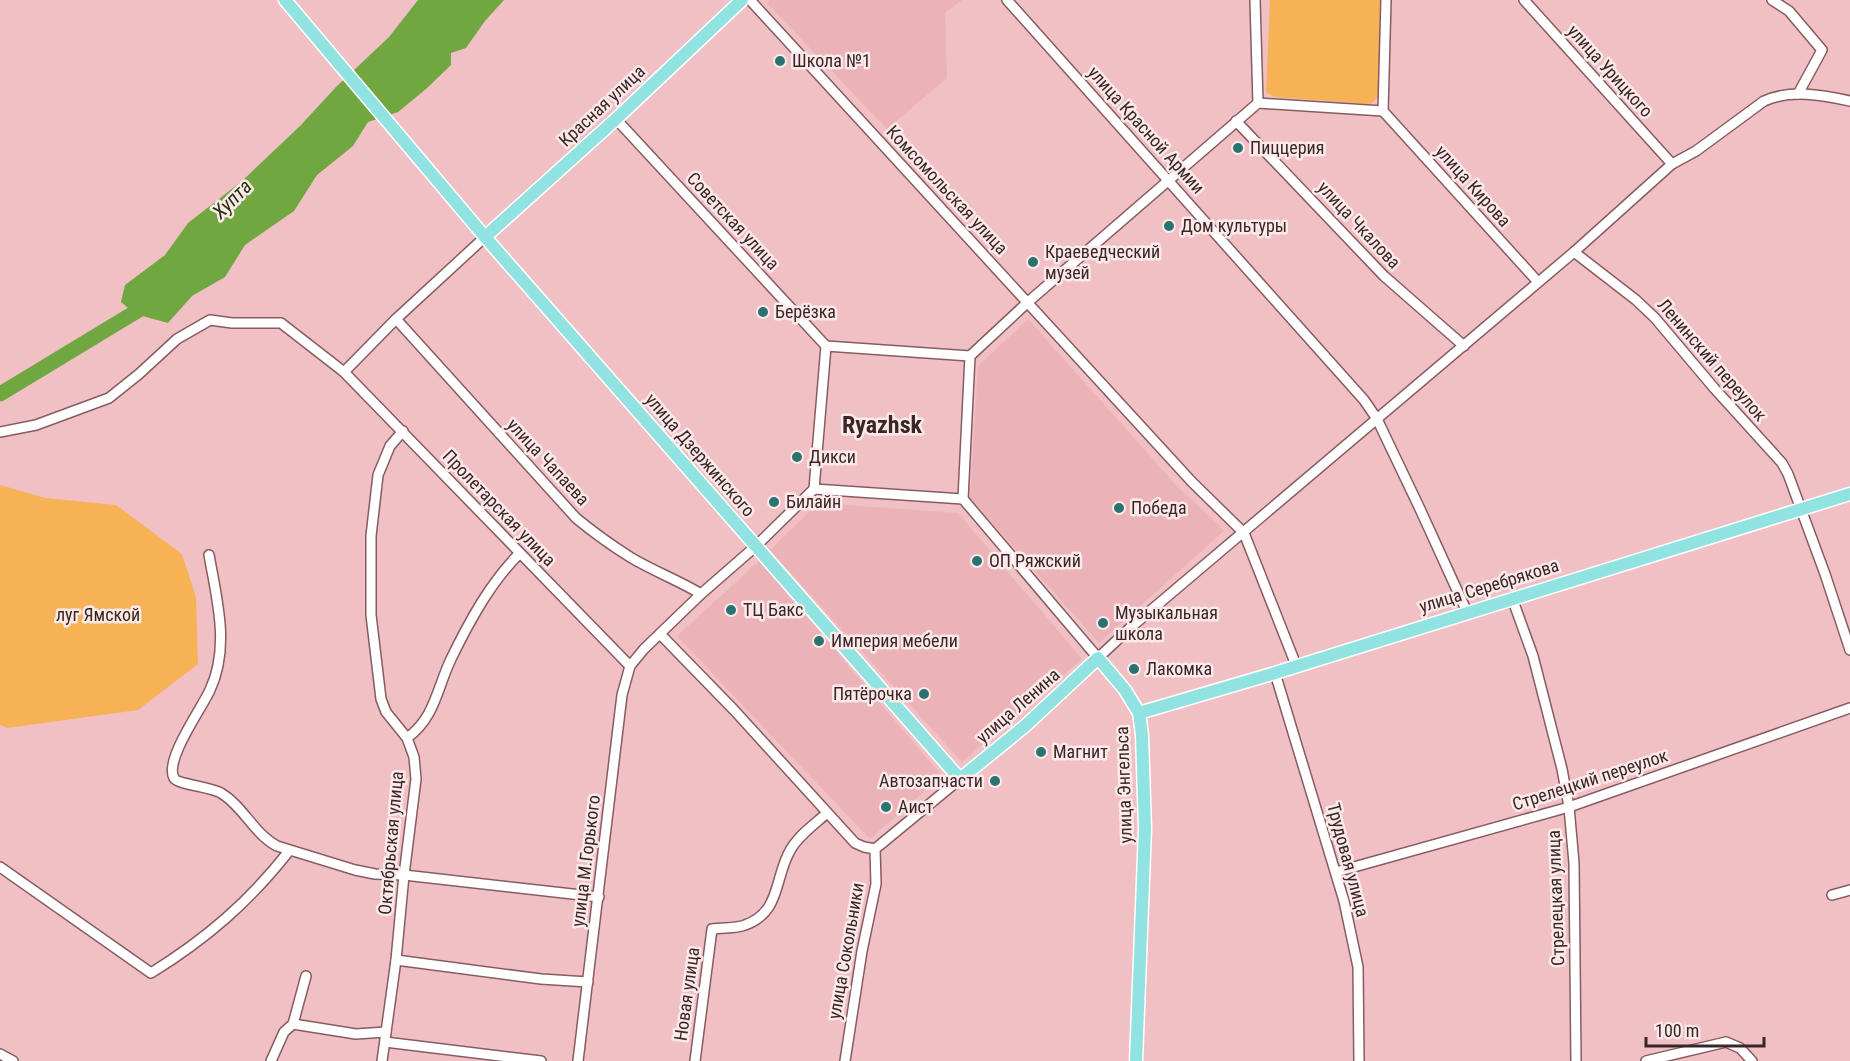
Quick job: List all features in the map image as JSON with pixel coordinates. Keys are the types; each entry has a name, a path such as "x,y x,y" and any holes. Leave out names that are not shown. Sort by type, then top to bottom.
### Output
{"main road":[{"name":"улица Дзержинского","path":"285,0 485,237 960,779"},
{"name":"Красная улица","path":"485,237 616,119 742,0"},
{"name":"улица Серебрякова","path":"1139,713 1275,673 1850,494"},
{"name":"улица Энгельса","path":"1098,658 1125,690 1139,713 1142,735 1145,829 1136,1061"},
{"name":"улица Ленина","path":"960,779 1025,726 1098,658"}],"street":[{"name":"Комсомольская улица","path":"750,0 1192,482 1244,533"},
{"name":"улица Красной Армии","path":"1007,0 1364,400 1377,419 1467,612"},
{"path":"1255,0 1258,103"},
{"path":"813,489 963,499 970,356 1028,302 1258,103 1383,111 1386,0"},
{"name":"улица Урицкого","path":"1524,0 1672,164"},
{"path":"1772,0 1789,11 1811,34 1822,50 1798,94"},
{"path":"1098,658 1130,628 1574,252 1672,164 1696,151 1774,96 1812,94 1850,101"},
{"name":"улица Кирова","path":"1383,111 1538,282"},
{"name":"Советская улица","path":"616,119 826,346"},
{"name":"улица Чкалова","path":"1236,121 1384,276 1464,346"},
{"path":"344,372 396,319 485,237"},
{"name":"Ленинский переулок","path":"1574,252 1636,300 1655,318 1782,463 1825,574 1850,650"},
{"name":"улица Чапаева","path":"396,319 576,518 631,557 701,594"},
{"name":"Пролетарская улица","path":"0,432 36,425 109,398 177,339 210,320 232,323 281,322 344,372 630,666"},
{"path":"630,666 701,594 756,546 813,489 826,346 970,356"},
{"path":"403,431 390,446 382,461 376,485 371,536 371,615 381,699 386,712 407,738 420,729 432,710 450,661 465,632 504,569 519,554"},
{"name":"улица Энгельса","path":"963,499 1098,658"},
{"path":"1244,533 1296,665"},
{"path":"209,555 221,618 219,657 210,691 175,757 173,777 180,783 201,785 221,793 238,807 266,840 277,846 354,870 599,897"},
{"name":"Стрелецкая улица","path":"1512,598 1533,656 1562,769 1569,807 1574,863 1576,1061"},
{"path":"660,634 734,710 855,843 875,849 960,779"},
{"name":"улица М.Горького","path":"578,1061 622,695 630,666"},
{"name":"Трудовая улица","path":"1275,673 1336,872 1358,967 1359,1061"},
{"name":"Стрелецкий переулок","path":"1336,872 1569,807 1850,708"},
{"name":"Октябрьская улица","path":"382,1061 396,960 416,779 414,757 407,738"},
{"name":"Новая улица","path":"695,1061 712,928 745,925 768,910 773,902 790,849 827,813"},
{"name":"улица Сокольники","path":"845,1061 862,951 876,884 875,849"},
{"path":"0,867 151,973 180,955 226,920 270,875 289,851"},
{"path":"1832,895 1850,890"},
{"path":"396,960 541,979 588,982"},
{"path":"271,1061 284,1032 293,1023 306,976"},
{"path":"293,1023 356,1034 386,1032"},
{"path":"385,1042 541,1061"},
{"path":"1646,1061 1726,1042 1740,1048 1752,1061"},
{"path":"0,1054 13,1061"}],"shaded area":[{"path":"770,0 962,0 945,13 947,78 887,129 767,3"},
{"path":"1028,319 1176,485 1224,531 1099,643 970,498 978,366"},
{"path":"818,503 958,513 1082,659 962,762 770,550"},
{"path":"759,561 942,776 870,839 677,636"}],"green space":[{"path":"1270,0 1382,0 1379,95 1371,104 1274,97 1266,92"},
{"name":"луг Ямской","path":"0,485 45,498 116,505 182,554 196,597 198,664 138,710 7,728 0,725"}],"water":[{"path":"418,0 504,0 485,21 466,48 451,53 451,65 398,112 368,122 353,146 317,175 294,211 245,245 225,277 192,296 168,323 135,314 121,302 125,285 165,255 188,223 242,181 300,126 336,87 389,37"}],"waterway":[{"name":"Хупта","path":"0,394 152,302"}],"place":[{"name":"Школа №1","path":"780,61"},
{"name":"Пиццерия","path":"1238,148"},
{"name":"Дом культуры","path":"1169,226"},
{"name":"Краеведческий музей","path":"1033,262"},
{"name":"Берёзка","path":"763,312"},
{"name":"Дикси","path":"797,457"},
{"name":"Билайн","path":"774,502"},
{"name":"Победа","path":"1119,508"},
{"name":"ОП Ряжский","path":"977,561"},
{"name":"ТЦ Бакс","path":"731,610"},
{"name":"Музыкальная школа","path":"1103,623"},
{"name":"Империя мебели","path":"819,641"},
{"name":"Лакомка","path":"1134,669"},
{"name":"Пятёрочка","path":"924,694"},
{"name":"Магнит","path":"1041,752"},
{"name":"Автозапчасти","path":"995,781"},
{"name":"Аист","path":"886,807"}],"district":[{"name":"Ryazhsk","path":"882,425"}]}
